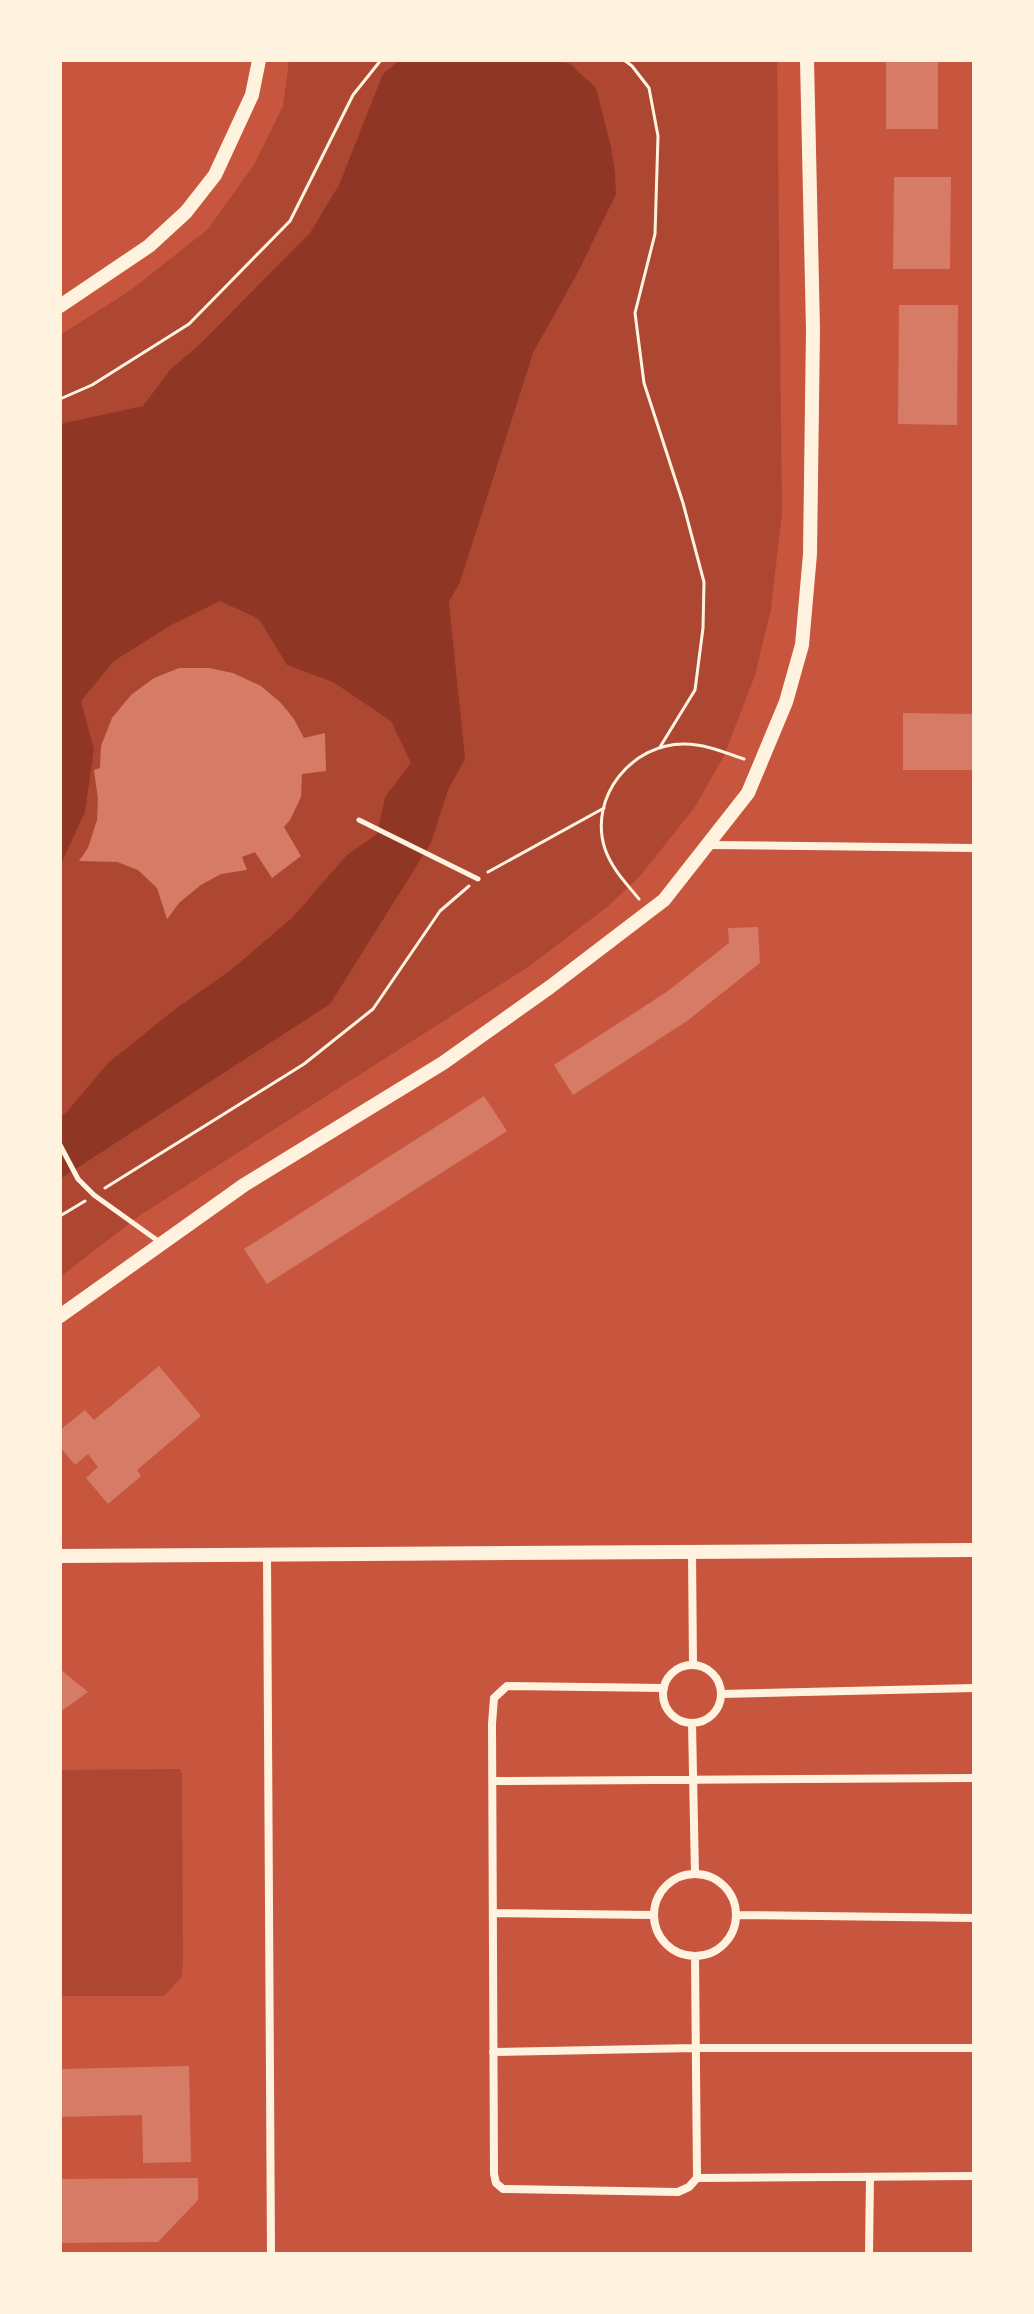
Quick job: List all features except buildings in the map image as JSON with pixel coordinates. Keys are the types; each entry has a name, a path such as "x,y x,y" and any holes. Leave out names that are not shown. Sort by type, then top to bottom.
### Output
{"street":[{"path":"60,306 149,246 186,212 215,175 252,95 259,60"},
{"path":"60,1316 244,1185 443,1063 550,987 664,900 748,793 786,702 802,645 810,554 813,329 807,60"},
{"path":"709,845 974,848"},
{"path":"60,1556 974,1550"},
{"path":"692,1552 693,1665"},
{"path":"267,1555 271,2254"},
{"path":"693,1665 701,1666 716,1677 721,1694 720,1703 709,1717 692,1723 683,1721 668,1710 664,1702 664,1688 675,1670 693,1665"},
{"path":"664,1688 507,1686 494,1698 494,2174 496,2183 503,2189 678,2192 689,2187 697,2178 695,1956"},
{"path":"721,1694 974,1688"},
{"path":"692,1723 695,1874"},
{"path":"493,1781 974,1778"},
{"path":"695,1874 724,1886 736,1915 730,1936 724,1944 705,1955 695,1956 684,1955 665,1944 655,1926 654,1915 659,1895 665,1886 695,1874"},
{"path":"493,1913 654,1915"},
{"path":"736,1915 974,1918"},
{"path":"493,2052 974,2048"},
{"path":"697,2178 974,2176"},
{"path":"869,2254 870,2177"}],"lane":[{"path":"359,820 478,879"},
{"path":"60,1145 78,1179 94,1195 161,1244"}],"path":[{"path":"60,399 92,385 189,324 290,221 353,95 381,60"},
{"path":"624,60 649,88 658,136 655,234 635,313 644,383 683,503 704,582 703,628 695,690 660,747"},
{"path":"649,911 615,870 604,847 601,822 606,797 619,775 637,758 660,747 686,744 760,764"},
{"path":"60,1216 304,1064 373,1009 440,911 485,873 604,808"}],"shaded area":[{"path":"289,60 777,60 782,513 771,609 755,675 724,756 695,807 640,876 607,907 531,965 139,1216 60,1277 60,335 131,290 208,229 254,165 283,106"},
{"path":"400,60 542,60 569,63 596,88 615,173 616,194 577,274 533,353 460,582 449,602 465,759 448,790 431,843 330,1004 60,1179 60,1116 108,1063 174,1010 231,970 293,917 346,856 377,834 385,797 411,763 391,721 333,682 287,665 259,619 220,601 171,625 114,661 81,701 94,749 85,812 60,866 60,424 143,406 171,369 199,345 310,233 339,185 383,74"},
{"path":"180,1769 181,1978 164,1996 60,1996 60,1770"}]}
